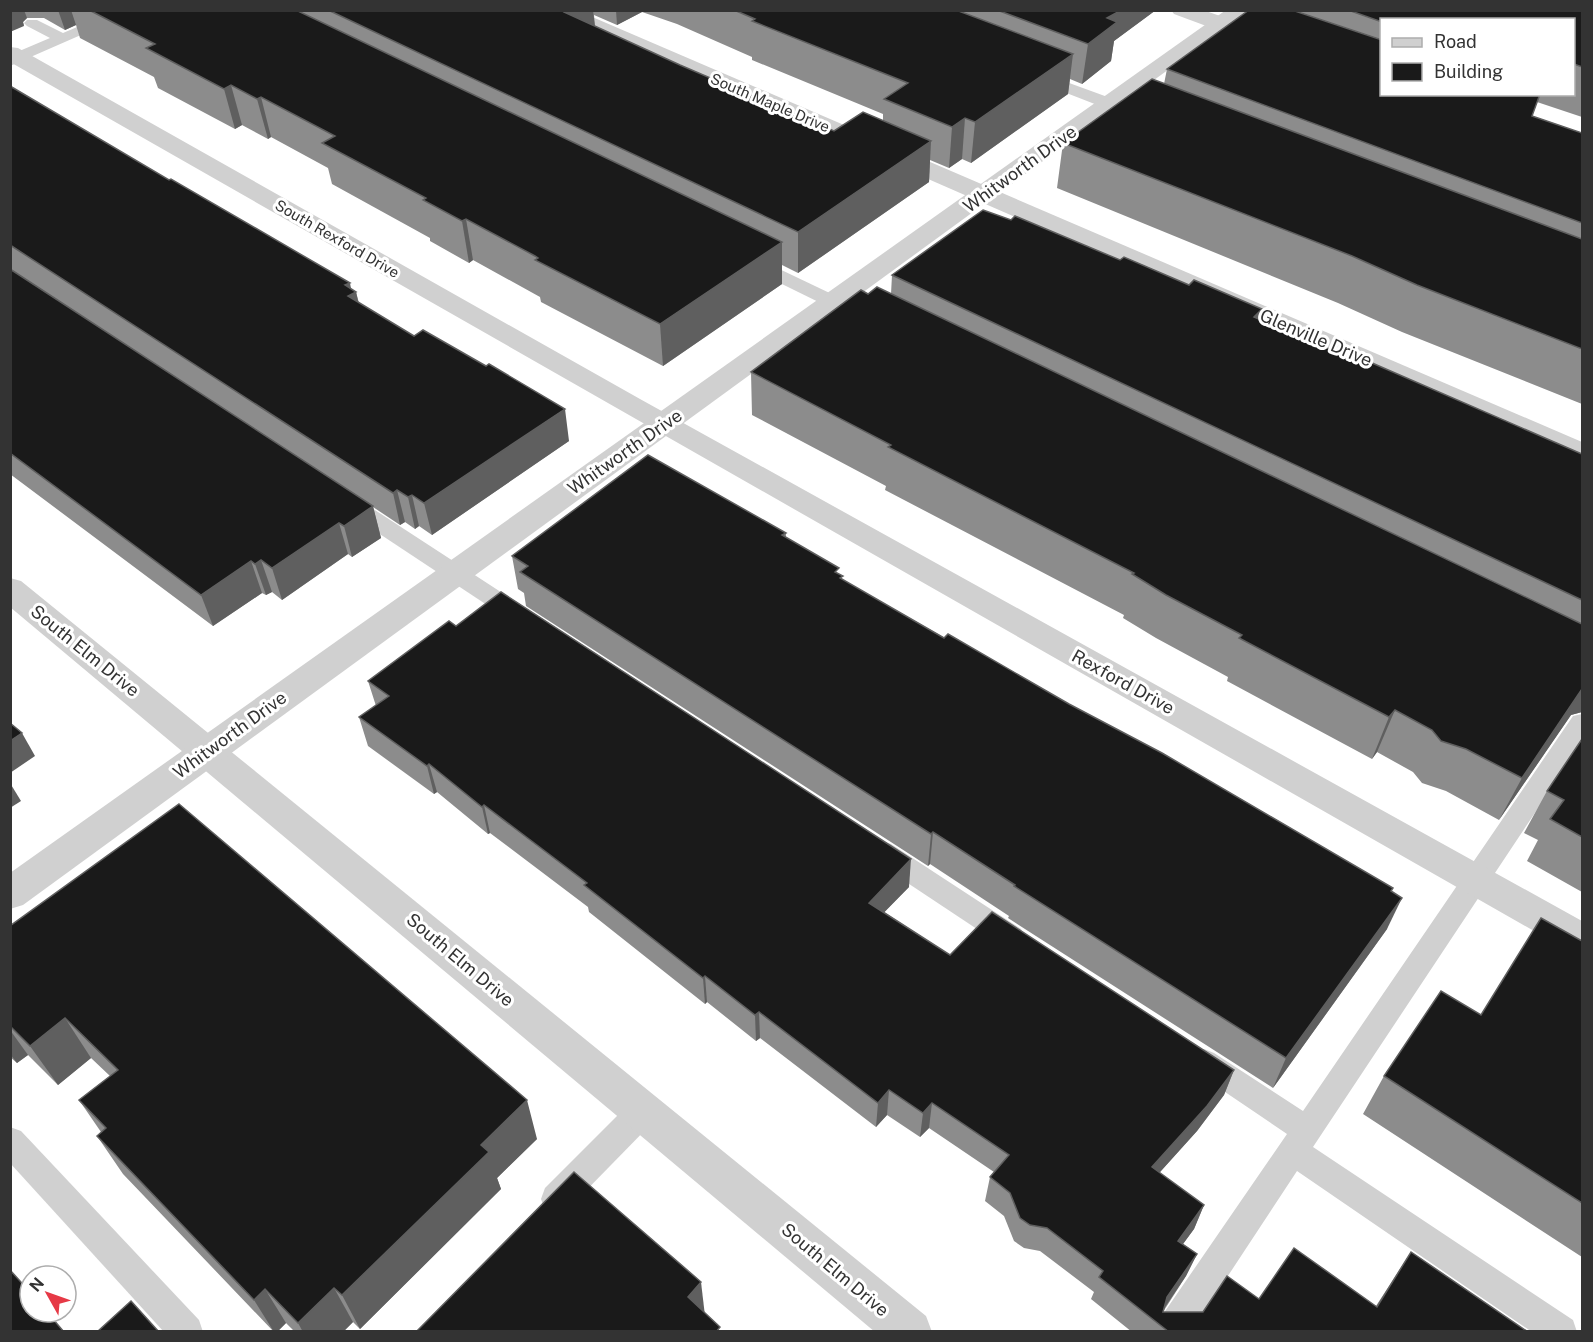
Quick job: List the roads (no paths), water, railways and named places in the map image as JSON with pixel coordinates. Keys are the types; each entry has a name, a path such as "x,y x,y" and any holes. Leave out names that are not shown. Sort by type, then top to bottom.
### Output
{"street":[{"name":"South Maple Drive","path":"557,10 983,195"},
{"path":"1181,10 1230,17 1273,42"},
{"name":"Whitworth Drive","path":"10,894 1230,17"},
{"name":"South Rexford Drive","path":"13,57 664,424"},
{"name":"Glenville Drive","path":"983,195 1582,453"},
{"name":"Rexford Drive","path":"664,424 1582,940"},
{"name":"South Elm Drive","path":"10,589 910,1332"}],"lane":[{"path":"13,57 131,10"},
{"path":"32,23 63,39"},
{"path":"1022,70 1141,116"},
{"path":"735,253 870,319"},
{"path":"330,490 536,626"},
{"path":"1171,1332 1582,723"},
{"path":"867,842 1027,947"},
{"path":"1187,1052 1300,1140 1561,1332"},
{"path":"534,1221 643,1111"},
{"path":"10,1141 187,1332"}]}
